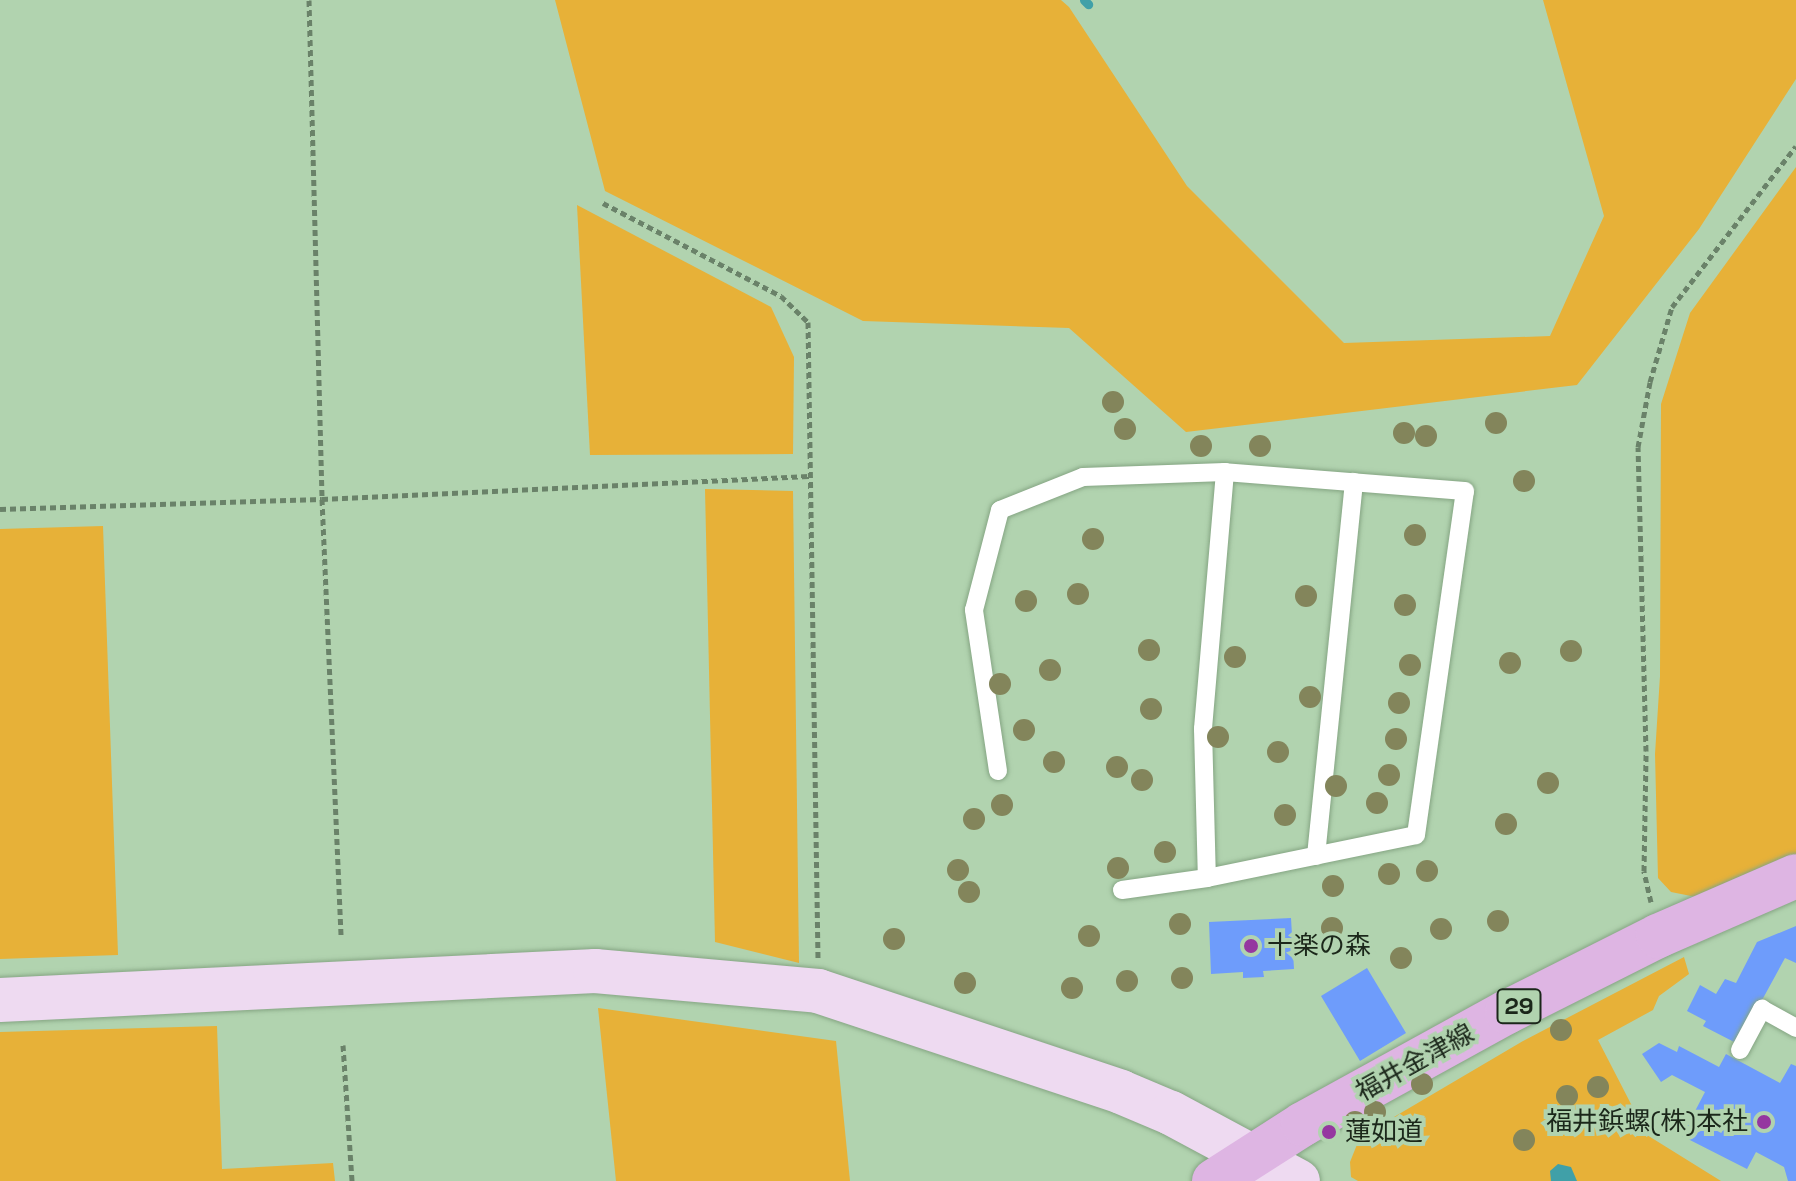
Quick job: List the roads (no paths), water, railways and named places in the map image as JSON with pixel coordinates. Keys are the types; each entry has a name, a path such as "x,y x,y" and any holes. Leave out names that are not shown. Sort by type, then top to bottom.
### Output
{"main road":[{"name":"福井金津線","path":"1214,1181 1251,1154 1433,1051 1658,936 1796,876"}],"street":[{"path":"0,1000 595,971 818,991 1121,1092 1251,1154 1298,1181"}],"lane":[{"path":"1207,878 1203,729 1225,472"},
{"path":"998,771 974,610 1000,510 1083,477 1225,472 1465,491 1416,835 1207,878 1122,890"},
{"path":"1316,856 1354,482"},
{"path":"1740,1050 1762,1009 1796,1028"}],"water":[{"path":"1558,1164 1571,1167 1577,1181 1551,1181 1550,1171"}],"waterway":[{"path":"1084,0 1088,4"}],"place":[{"name":"十楽の森","path":"1251,946"},
{"name":"福井鋲螺(株)本社","path":"1764,1122"},
{"name":"蓮如道","path":"1329,1132"}]}
